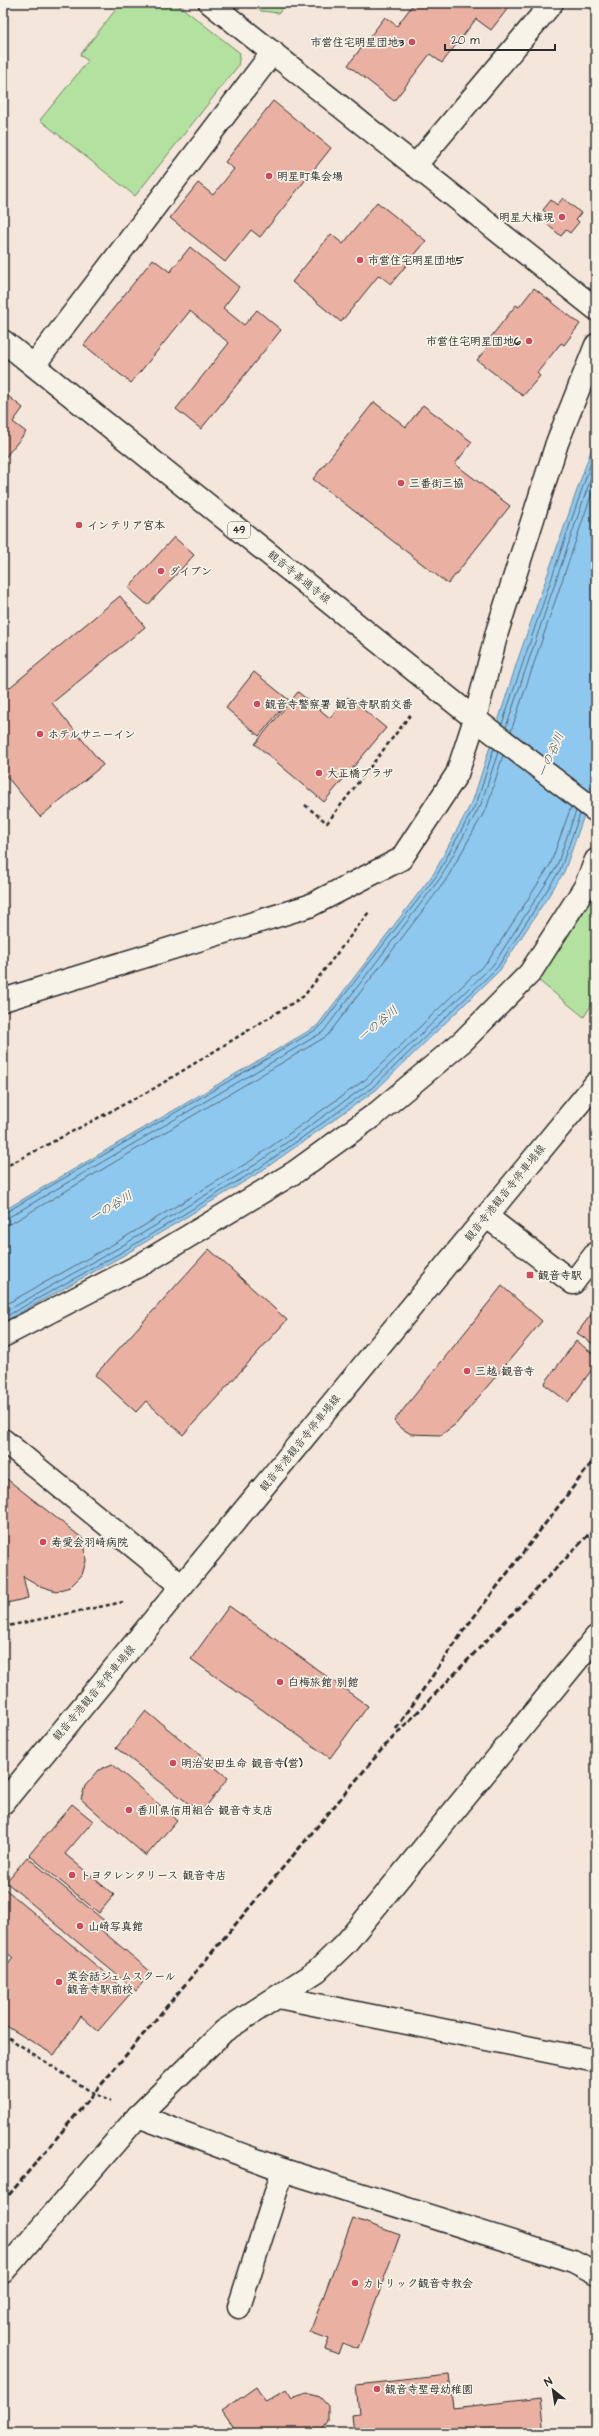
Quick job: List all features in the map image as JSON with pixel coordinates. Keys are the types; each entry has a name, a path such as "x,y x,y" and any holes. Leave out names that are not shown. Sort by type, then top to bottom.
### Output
{"street":[{"path":"210,3 596,309"},
{"path":"416,166 552,3"},
{"path":"34,365 273,52"},
{"name":"観音寺善通寺線","path":"3,341 475,719 596,812"},
{"path":"3,1000 309,906 401,859 457,774 475,719 497,632 557,443 596,345"},
{"path":"3,1336 150,1259 295,1172 377,1113 463,1041 530,973 585,887 596,860"},
{"name":"観音寺港観音寺停車場線","path":"3,1803 596,1083"},
{"path":"486,1216 573,1283 596,1253"},
{"path":"3,1440 182,1586"},
{"path":"3,2272 138,2116 224,2030 317,1971 346,1943 596,1637"},
{"path":"278,1997 596,2061"},
{"path":"138,2116 283,2170 573,2261 596,2273"},
{"path":"239,2307 283,2170"}],"path":[{"path":"305,805 327,823 411,714"},
{"path":"3,1168 153,1089 304,996 371,910"},
{"path":"3,1627 123,1602"},
{"path":"3,2034 93,2093 138,2116"}],"green space":[{"path":"121,3 176,3 240,53 238,66 135,196 40,120 88,61 80,55"},
{"path":"252,3 286,3 279,13 261,11"},
{"path":"596,894 596,997 584,1017 538,980"}],"water":[{"name":"一の谷川","path":"596,436 596,782 564,872 500,970 376,1090 260,1172 124,1255 3,1322 3,1211 317,1026 434,873 473,800 517,662"}],"building":[{"name":"市営住宅明星団地3","path":"414,3 512,3 491,30 476,19 442,63 430,54 394,101 348,65 385,17 397,26"},
{"name":"明星町集会場","path":"273,101 331,148 260,237 251,230 225,262 170,218 198,183 213,195 234,169 225,162"},
{"name":"明星大権現","path":"563,198 581,213 576,219 579,222 570,233 566,230 561,236 543,221 548,215 543,210 551,200 557,205"},
{"name":"市営住宅明星団地5","path":"377,202 426,241 391,284 379,275 341,322 292,282 331,234 343,244"},
{"path":"190,247 239,287 223,308 244,325 257,310 281,330 201,429 176,409 229,343 190,311 131,383 84,345 153,259 170,272"},
{"name":"市営住宅明星団地6","path":"534,288 580,324 564,345 561,343 537,373 540,376 523,396 477,360 493,340 490,338 516,305 519,307"},
{"path":"3,392 23,408 13,422 26,432 3,460"},
{"path":"374,402 406,427 423,405 472,442 455,464 510,506 448,584 313,479"},
{"name":"ダイブン","path":"174,537 194,555 148,605 128,588"},
{"name":"ホテルサニーイン","path":"120,596 145,627 52,703 103,765 40,817 3,772 3,693"},
{"name":"観音寺警察署 観音寺駅前交番","path":"254,672 289,700 259,736 226,708"},
{"name":"大正橋プラザ","path":"298,692 330,718 348,697 386,728 324,802 255,744"},
{"path":"209,1249 287,1320 183,1435 146,1401 136,1412 95,1375"},
{"name":"三越 観音寺","path":"502,1286 542,1321 456,1424 441,1435 411,1434 399,1427 394,1421"},
{"path":"596,1308 596,1346 577,1333"},
{"path":"576,1341 596,1356 596,1364 568,1402 544,1384"},
{"name":"寿愛会羽崎病院","path":"3,1476 82,1538 85,1547 86,1561 82,1575 70,1587 56,1591 40,1586 23,1576 28,1598 3,1604"},
{"name":"白梅旅館 別館","path":"229,1606 368,1706 330,1758 191,1659"},
{"name":"明治安田生命 観音寺(営)","path":"146,1711 228,1778 201,1813 116,1748"},
{"name":"香川県信用組合 観音寺支店","path":"112,1764 177,1820 146,1856 81,1799 85,1786 99,1770"},
{"name":"トヨタレンタリース 観音寺店","path":"72,1804 93,1821 65,1854 114,1895 99,1913 29,1855"},
{"name":"山崎写真館","path":"27,1857 106,1922 100,1929 151,1972 136,1991 6,1882"},
{"name":"英会話ジェムスクール 観音寺駅前校","path":"3,1887 130,1994 98,2031 81,2016 54,2055 3,2024 3,1971 13,1958 3,1949"},
{"name":"カトリック観音寺教会","path":"353,2218 400,2235 358,2349 342,2343 338,2354 325,2349 329,2339 310,2332"},
{"path":"449,2375 453,2408 541,2398 545,2433 354,2433 352,2415 359,2414 356,2385"},
{"path":"256,2387 266,2402 286,2389 292,2398 307,2393 320,2397 328,2406 328,2422 320,2433 237,2433 222,2411"}],"railway":[{"path":"396,1729 464,1630 596,1457"},
{"path":"3,2202 383,1748 596,1527"}],"place":[{"name":"市営住宅明星団地3","path":"412,42"},
{"name":"明星町集会場","path":"269,176"},
{"name":"明星大権現","path":"562,217"},
{"name":"市営住宅明星団地5","path":"360,260"},
{"name":"市営住宅明星団地6","path":"529,341"},
{"name":"三番街三協","path":"401,483"},
{"name":"インテリア宮本","path":"79,525"},
{"name":"ダイブン","path":"161,571"},
{"name":"観音寺警察署 観音寺駅前交番","path":"257,704"},
{"name":"ホテルサニーイン","path":"40,734"},
{"name":"大正橋プラザ","path":"319,773"},
{"name":"観音寺駅","path":"530,1275"},
{"name":"三越 観音寺","path":"467,1371"},
{"name":"寿愛会羽崎病院","path":"43,1542"},
{"name":"白梅旅館 別館","path":"280,1682"},
{"name":"明治安田生命 観音寺(営)","path":"173,1763"},
{"name":"香川県信用組合 観音寺支店","path":"129,1810"},
{"name":"トヨタレンタリース 観音寺店","path":"72,1875"},
{"name":"山崎写真館","path":"80,1926"},
{"name":"英会話ジェムスクール 観音寺駅前校","path":"59,1982"},
{"name":"カトリック観音寺教会","path":"355,2283"},
{"name":"観音寺聖母幼稚園","path":"377,2389"}]}
